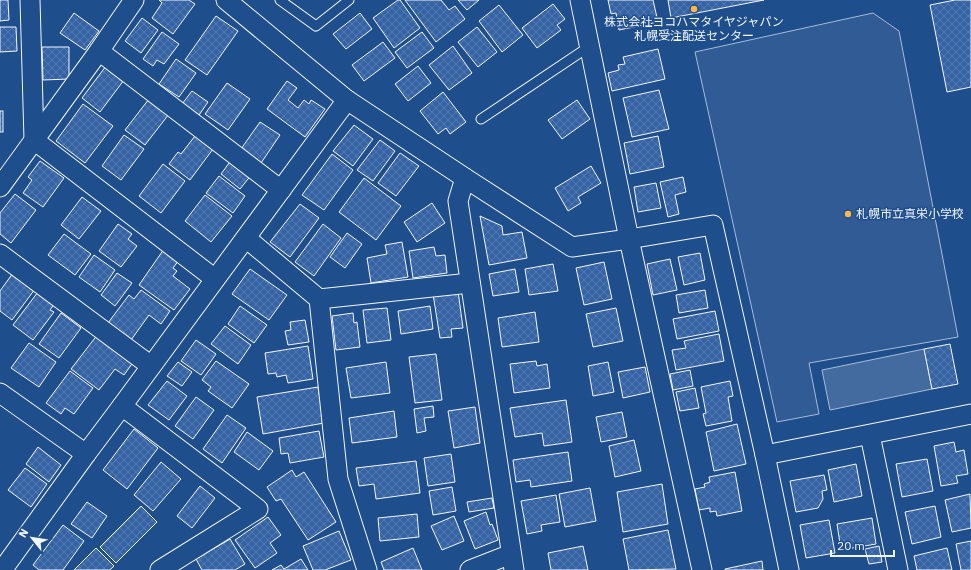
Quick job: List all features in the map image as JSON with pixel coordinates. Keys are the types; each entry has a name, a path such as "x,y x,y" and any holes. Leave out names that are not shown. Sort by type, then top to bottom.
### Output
{"street":[{"path":"30,0 34,140"},
{"path":"0,187 99,51 134,0"},
{"path":"226,0 347,100 572,247 713,225 789,570"},
{"path":"580,0 628,239 702,570"},
{"path":"99,51 281,190"},
{"path":"2,569 347,100"},
{"path":"34,140 215,279"},
{"path":"465,178 458,201 512,562 470,570"},
{"path":"246,238 319,299 338,478 367,570"},
{"path":"0,254 151,366"},
{"path":"319,299 470,282"},
{"path":"0,393 86,454"},
{"path":"122,406 258,509 160,570"},
{"path":"765,456 971,414"},
{"path":"870,435 898,570"}],"lane":[{"path":"280,0 316,26 349,0"},
{"path":"481,119 590,46"}],"shaded area":[{"name":"札幌市立真栄小学校","path":"873,13 899,31 958,337 809,363 819,414 777,422 695,52"},
{"path":"924,349 932,389 830,410 822,370"}],"building":[{"path":"0,0 8,0 9,20 0,21"},
{"path":"159,0 189,0 195,4 173,34 152,18 162,3"},
{"path":"400,0 420,28 394,48 373,18"},
{"path":"405,0 441,0 449,10 455,6 465,19 436,42"},
{"path":"458,0 479,0 467,10"},
{"path":"608,0 653,0 658,22 619,30 616,13 611,14"},
{"name":"株式会社ヨコハマタイヤジャパン 札幌受注配送センター","path":"668,0 764,0 671,18"},
{"path":"955,0 971,0 971,87 947,92 930,5"},
{"path":"553,4 565,19 557,25 561,30 537,48 522,28"},
{"path":"499,5 523,35 502,52 479,21"},
{"path":"74,13 99,31 85,50 60,33"},
{"path":"360,13 372,29 346,49 333,34"},
{"path":"216,16 238,31 207,75 185,60"},
{"path":"142,18 158,30 141,53 125,41"},
{"path":"0,27 16,27 17,51 0,52"},
{"path":"477,27 497,52 478,67 458,42"},
{"path":"162,32 179,44 164,64 157,60 153,66 143,59"},
{"path":"422,32 434,48 407,68 395,52"},
{"path":"383,42 395,58 364,81 352,65"},
{"path":"453,46 472,73 449,90 429,65"},
{"path":"42,47 69,47 69,79 43,80"},
{"path":"658,49 665,79 612,91 608,73 619,70 618,65 625,64 623,57"},
{"path":"176,59 196,73 179,97 159,84"},
{"path":"106,66 124,80 100,112 82,98"},
{"path":"418,66 431,83 408,101 395,84"},
{"path":"287,81 297,88 288,100 298,108 304,100 309,104 311,100 325,109 305,137 267,109"},
{"path":"227,83 250,99 228,130 205,114"},
{"path":"659,90 669,129 632,137 623,98"},
{"path":"192,91 208,102 199,115 182,104"},
{"path":"443,92 466,122 450,134 446,128 438,134 420,111"},
{"path":"149,99 169,114 145,145 125,130"},
{"path":"577,100 590,119 562,139 548,120"},
{"path":"83,104 113,126 85,163 56,141"},
{"path":"0,111 3,111 3,132 0,132"},
{"path":"260,122 280,135 261,163 241,149"},
{"path":"354,125 373,139 353,166 333,151"},
{"path":"124,135 144,149 121,180 102,166"},
{"path":"195,136 213,149 190,180 169,164 178,152 181,154"},
{"path":"658,136 664,167 630,174 624,143"},
{"path":"380,140 395,151 373,181 357,170"},
{"path":"400,153 419,166 396,196 378,183"},
{"path":"332,154 353,170 324,210 302,195"},
{"path":"232,159 252,174 240,189 221,174"},
{"path":"40,161 64,178 43,207 23,193 32,180 28,177"},
{"path":"163,164 185,181 161,213 139,196"},
{"path":"591,166 601,183 578,197 581,203 568,211 555,188"},
{"path":"219,176 245,196 233,213 206,193"},
{"path":"683,177 686,192 675,195 679,214 668,217 660,182"},
{"path":"364,178 401,206 376,240 339,212"},
{"path":"656,183 661,208 638,212 634,187"},
{"path":"15,194 36,210 11,243 0,234 0,213"},
{"path":"205,195 232,216 211,242 185,221"},
{"path":"82,197 101,211 79,239 61,225"},
{"path":"432,203 445,223 417,242 404,222"},
{"path":"300,204 319,218 290,257 270,242"},
{"path":"480,216 502,226 503,235 522,232 527,258 489,265"},
{"path":"118,224 132,234 128,239 137,246 121,267 99,251"},
{"path":"323,224 341,238 314,276 295,262"},
{"path":"347,233 362,244 345,268 330,257"},
{"path":"64,234 91,254 75,275 48,255"},
{"path":"402,242 408,277 371,283 367,258 387,254 385,245"},
{"path":"434,247 436,256 445,255 447,273 413,278 409,251"},
{"path":"164,249 179,260 173,268 177,271 173,276 190,289 174,310 139,285"},
{"path":"700,253 705,280 684,285 678,257"},
{"path":"94,255 115,270 100,292 79,277"},
{"path":"670,259 677,290 653,295 647,264"},
{"path":"604,262 612,299 584,305 576,268"},
{"path":"553,264 558,291 529,295 525,269"},
{"path":"250,269 287,295 269,320 232,294"},
{"path":"515,269 519,292 493,296 489,274"},
{"path":"13,273 35,289 12,320 0,311 0,291"},
{"path":"117,273 132,283 115,306 101,295"},
{"path":"41,288 57,300 50,310 54,312 33,340 13,325"},
{"path":"141,290 170,311 161,324 149,315 131,340 108,323 129,295 134,299"},
{"path":"705,290 708,308 679,313 676,295"},
{"path":"458,291 463,328 451,329 452,337 440,338 433,294"},
{"path":"240,306 267,325 254,343 228,324"},
{"path":"430,306 433,329 401,334 398,311"},
{"path":"387,308 391,340 367,343 363,310"},
{"path":"616,308 623,341 593,347 586,314"},
{"path":"715,311 719,331 677,339 673,319"},
{"path":"535,312 539,342 502,347 498,318"},
{"path":"61,313 81,328 59,358 39,344"},
{"path":"353,313 354,323 357,322 360,347 336,350 332,316"},
{"path":"305,320 309,342 288,345 285,331 291,330 290,322"},
{"path":"225,326 251,345 238,364 211,344"},
{"path":"98,334 134,361 124,375 115,369 99,390 71,369"},
{"path":"719,334 724,361 676,370 672,350 686,348 684,341"},
{"path":"196,340 216,354 201,375 181,361"},
{"path":"29,343 56,362 39,387 11,368"},
{"path":"950,344 958,384 932,389 924,349"},
{"path":"308,346 313,379 288,383 286,375 277,377 276,373 268,374 265,353"},
{"path":"436,354 442,400 415,403 409,357"},
{"path":"216,361 249,384 232,408 208,391 211,387 202,380"},
{"path":"536,361 537,366 547,364 550,388 514,393 510,364"},
{"path":"178,362 192,372 182,386 167,376"},
{"path":"386,362 390,393 351,398 346,368"},
{"path":"608,362 614,392 593,396 588,366"},
{"path":"645,367 650,392 623,398 618,372"},
{"path":"690,370 693,386 673,390 670,374"},
{"path":"70,371 93,388 74,414 65,408 61,414 46,403"},
{"path":"167,381 187,396 169,420 148,405"},
{"path":"730,381 733,396 728,397 732,421 706,426 703,414 706,413 701,387"},
{"path":"318,387 324,423 263,434 257,397"},
{"path":"695,388 699,408 680,411 676,392"},
{"path":"196,397 214,410 193,439 175,426"},
{"path":"566,400 572,442 544,446 542,433 515,437 510,408"},
{"path":"433,406 434,417 424,418 426,431 417,433 414,409"},
{"path":"475,407 480,443 454,448 448,411"},
{"path":"394,411 397,437 352,443 349,418"},
{"path":"622,412 627,437 601,442 596,417"},
{"path":"227,415 246,428 222,463 203,449"},
{"path":"737,424 746,464 714,471 706,432"},
{"path":"134,429 158,448 127,489 103,470"},
{"path":"319,431 324,457 290,463 288,453 281,454 279,438"},
{"path":"247,432 273,451 259,470 234,452"},
{"path":"634,440 641,471 615,477 609,446"},
{"path":"954,442 956,452 964,450 968,474 956,476 958,483 941,486 934,446"},
{"path":"38,447 61,465 49,482 26,464"},
{"path":"568,452 572,481 531,487 530,480 516,482 513,460"},
{"path":"451,454 455,482 428,486 424,458"},
{"path":"927,459 933,491 902,497 896,464"},
{"path":"416,461 420,493 376,499 374,484 359,486 356,468"},
{"path":"161,462 181,479 153,511 134,495"},
{"path":"856,464 862,496 834,502 828,470"},
{"path":"25,468 47,484 31,507 8,490"},
{"path":"292,470 296,477 304,472 336,522 308,540 281,499 276,501 267,487"},
{"path":"735,472 742,511 717,516 716,511 710,512 710,508 699,510 695,489 705,487 704,484 710,482 709,477"},
{"path":"824,475 827,490 822,491 823,499 818,508 796,512 790,481"},
{"path":"662,484 668,524 623,532 617,492"},
{"path":"200,486 215,498 192,528 177,516"},
{"path":"452,487 456,511 433,515 429,491"},
{"path":"590,488 596,521 565,527 559,494"},
{"path":"970,494 971,528 952,532 945,500"},
{"path":"556,495 560,522 541,525 542,531 527,534 521,501"},
{"path":"492,498 494,508 469,512 467,502"},
{"path":"87,502 107,516 92,538 71,524"},
{"path":"141,506 157,522 116,563 100,547"},
{"path":"935,506 941,537 912,544 905,512"},
{"path":"486,512 490,525 492,524 498,540 475,549 464,521"},
{"path":"417,514 419,537 380,541 378,518"},
{"path":"454,516 464,541 442,550 431,526"},
{"path":"268,517 281,535 270,543 277,553 255,568 235,540"},
{"path":"872,518 876,544 841,550 837,524"},
{"path":"829,520 835,553 806,558 800,525"},
{"path":"63,525 84,541 63,570 39,570 33,565"},
{"path":"668,530 676,569 629,570 623,539"},
{"path":"339,531 351,560 325,570 313,570 303,546"},
{"path":"230,539 245,564 235,570 202,570 196,559"},
{"path":"971,541 971,570 961,570 956,544"},
{"path":"583,546 588,570 551,570 548,553"},
{"path":"879,546 882,562 869,564 865,549"},
{"path":"96,548 114,566 110,570 74,570"},
{"path":"413,548 422,570 384,570 381,562"},
{"path":"947,548 952,570 917,570 914,556"},
{"path":"301,559 308,570 272,570 281,565 284,569"},
{"path":"762,561 763,570 725,570 725,569"}],"place":[{"name":"株式会社ヨコハマタイヤジャパン 札幌受注配送センター","path":"694,9"},
{"name":"札幌市立真栄小学校","path":"848,214"}]}
